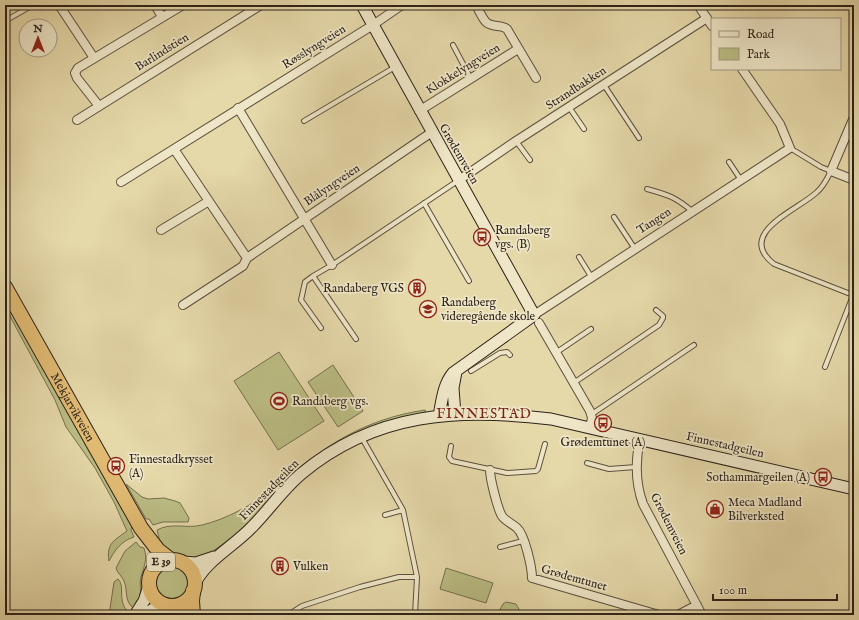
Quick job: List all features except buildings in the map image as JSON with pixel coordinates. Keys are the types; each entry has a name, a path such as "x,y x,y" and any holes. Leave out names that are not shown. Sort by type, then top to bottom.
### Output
{"highway":[{"name":"Mekjarvikveien","path":"5,287 141,528 158,550 177,561"},
{"name":"Mekjarvikveien","path":"141,528 151,558 150,580"},
{"name":"E 39","path":"182,615 172,606 156,600 150,591 150,580 156,566 161,562 177,561 190,569 193,574 194,588 192,601 193,615"},
{"path":"172,606 187,600 194,588"}],"main road":[{"name":"Grødemveien","path":"362,5 419,110 537,319"},
{"name":"Tangen","path":"456,370 537,319"},
{"path":"455,415 453,388 456,370"},
{"path":"439,416 446,382 456,370"},
{"name":"Finnestadgeilen","path":"194,588 201,573 218,555 239,540 252,528 277,490 311,466 336,449 361,436 399,423 439,416 483,414 527,416 551,419 854,490"},
{"name":"Finnestadgeilen","path":"177,561 191,563 202,562 218,555"},
{"path":"135,615 144,601 150,580"},
{"path":"144,615 154,608 172,606"}],"street":[{"path":"59,5 94,58"},
{"path":"155,5 162,17"},
{"path":"99,106 77,78 75,73 78,68 183,5"},
{"name":"Barlindstien","path":"77,120 248,8 261,5"},
{"name":"Røsslyngveien","path":"121,182 238,108 373,26 402,5"},
{"name":"Klokkelyngveien","path":"476,5 486,23 503,26 507,30 536,78"},
{"path":"698,5 711,24"},
{"name":"Strandbakken","path":"459,180 603,84 707,18"},
{"name":"Klokkelyngveien","path":"419,110 518,49"},
{"path":"743,70 780,124 790,148"},
{"path":"238,108 332,265"},
{"path":"854,117 831,171 854,180"},
{"name":"Blålyngveien","path":"183,304 243,266 247,258 432,132"},
{"name":"Tangen","path":"537,319 592,278 790,148"},
{"path":"174,149 247,258"},
{"path":"161,230 209,201"},
{"name":"Grødemveien","path":"537,319 575,382 592,414"},
{"path":"590,428 592,414"},
{"name":"Grødemveien","path":"640,439 636,467 637,485 643,504 702,615"},
{"name":"Grødemtunet","path":"490,470 491,480 502,517 517,527 524,541 532,567 532,578 656,615"},
{"path":"678,615 696,605"}],"lane":[{"path":"5,21 33,5"},
{"path":"453,45 471,79"},
{"path":"304,121 396,67"},
{"path":"603,84 639,138"},
{"path":"569,107 584,130"},
{"path":"516,141 530,160"},
{"path":"790,148 821,167 831,171 826,182 817,193 777,220 766,230 762,239 762,249 766,258 774,264 854,293 825,367"},
{"path":"730,162 741,180"},
{"path":"321,328 301,300 305,282 459,180"},
{"path":"647,189 669,195 693,211"},
{"path":"424,203 468,281"},
{"path":"614,217 635,249"},
{"path":"579,257 592,278"},
{"path":"313,276 356,339"},
{"path":"575,382 659,325 663,316 656,310"},
{"path":"557,352 591,329"},
{"path":"592,414 694,344"},
{"path":"471,371 500,353 507,352 510,355"},
{"path":"361,436 403,510 417,577 415,615"},
{"path":"451,446 449,457 452,461 514,474 536,471 541,464 545,444"},
{"path":"587,463 609,469 636,467"},
{"path":"385,515 403,510"},
{"path":"500,547 524,541"},
{"path":"288,615 302,606 360,587 399,577 417,577"}],"green space":[{"path":"5,297 113,489 113,493 132,526 131,530 134,537 125,541 119,546 109,561 108,555 110,546 127,531 114,502 95,468 66,427 55,400 5,307"},
{"name":"Randaberg vgs.","path":"279,352 324,421 278,450 234,381"},
{"path":"333,365 363,411 338,427 308,382"},
{"path":"426,411 423,413 377,425 346,439 281,486 280,485 313,457 347,436 383,420 403,414"},
{"path":"126,484 142,497 148,499 164,498 180,503 189,518 188,522 163,522 153,525 149,519 146,519"},
{"path":"271,491 274,493 273,495 248,524 231,539 207,555 195,558 175,554 166,551 158,540 157,530 168,526 202,525 221,519 238,511"},
{"path":"136,542 140,547 144,548 146,559 140,580 140,596 133,608 127,599 124,581 116,568 125,551"},
{"path":"172,567 181,570 185,574 188,583 185,592 181,596 172,599 163,596 159,592 156,583 159,574 163,570"},
{"path":"446,568 493,583 486,603 440,589"},
{"path":"118,579 121,586 123,603 129,613 127,615 109,615 114,582"},
{"path":"506,602 516,604 520,611 520,615 497,615 503,604"}],"place":[{"name":"Randaberg vgs. (B)","path":"482,237"},
{"name":"Randaberg VGS","path":"417,288"},
{"name":"Randaberg videregående skole","path":"428,309"},
{"name":"Randaberg vgs.","path":"279,401"},
{"name":"Grødemtunet (A)","path":"603,423"},
{"name":"Finnestadkrysset (A)","path":"116,466"},
{"name":"Sothammargeilen (A)","path":"823,477"},
{"name":"Meca Madland Bilverksted","path":"715,509"},
{"name":"Vulken","path":"280,566"}],"district":[{"name":"FINNESTAD","path":"484,414"}]}
